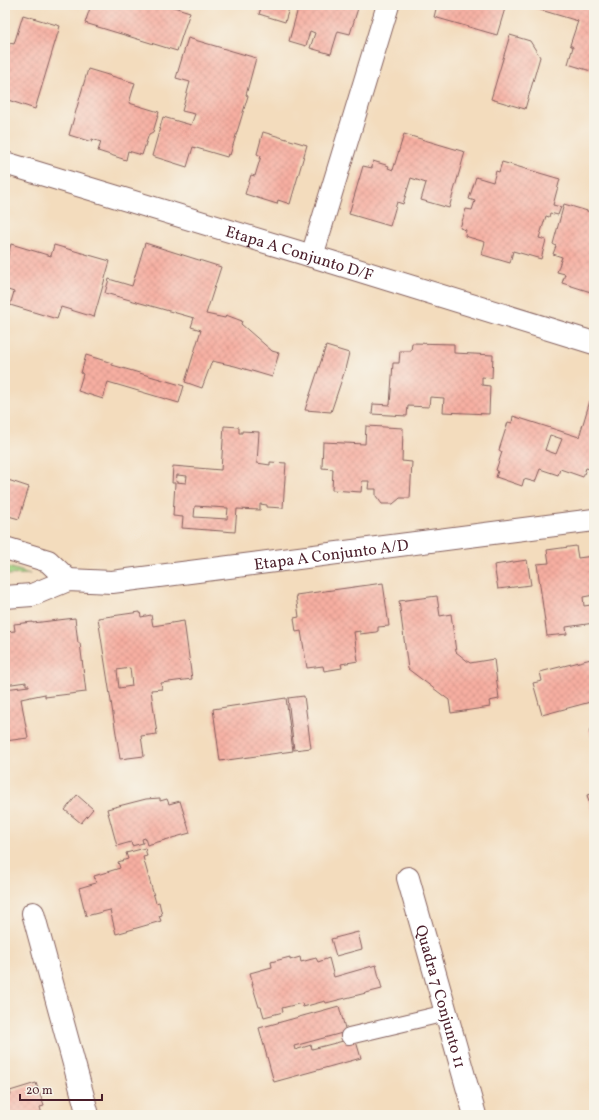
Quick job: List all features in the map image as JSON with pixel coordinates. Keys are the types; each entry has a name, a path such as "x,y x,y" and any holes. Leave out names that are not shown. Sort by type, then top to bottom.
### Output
{"street":[{"path":"312,256 388,5"},
{"name":"Etapa A Conjunto D/F","path":"5,163 594,343"},
{"name":"Etapa A Conjunto A/D","path":"68,580 112,582 594,520"},
{"path":"5,548 48,561 68,580 32,595 5,597"},
{"name":"Quadra 7 Conjunto 11","path":"408,878 474,1115"},
{"path":"33,913 88,1115"}],"lane":[{"path":"349,1036 446,1013"}],"green space":[{"path":"5,566 30,574 5,575"}],"building":[{"path":"91,5 167,5 190,12 177,51 85,23"},
{"path":"262,5 290,5 285,22 259,14"},
{"path":"299,5 359,5 350,34 338,31 331,54 310,48 315,33 310,31 306,46 289,41"},
{"path":"437,5 506,5 497,35 434,17"},
{"path":"524,5 594,5 594,72 568,64 573,47 570,45 578,21"},
{"path":"23,15 60,26 35,109 5,99 5,42 14,44"},
{"path":"510,35 530,41 540,57 525,109 491,99"},
{"path":"188,38 256,58 246,95 248,96 230,155 228,154 227,157 193,147 187,167 152,156 163,117 191,125 195,114 182,111 190,82 176,78"},
{"path":"88,69 135,83 129,103 159,112 153,132 149,134 142,155 128,151 126,160 98,151 101,142 92,139 92,142 69,135"},
{"path":"263,132 307,145 290,204 278,200 277,204 245,194 251,175 255,176 261,156 257,154"},
{"path":"404,134 465,152 449,208 421,200 426,183 411,178 403,204 397,202 390,226 349,214 363,166 372,168 373,161 389,166 388,168 393,170"},
{"path":"502,162 560,179 553,205 561,207 558,215 550,213 549,217 546,216 539,238 546,240 541,259 513,251 510,263 483,255 485,242 465,236 466,230 460,228 466,209 472,210 475,201 469,199 476,177 493,182 496,171 499,172"},
{"path":"564,204 594,213 594,293 562,283 565,274 557,272 562,257 553,254 556,246 553,244"},
{"path":"145,243 221,267 206,314 225,318 226,315 242,321 241,324 272,351 279,353 272,377 212,361 202,388 185,382 201,330 191,327 194,318 105,293 109,279 132,286"},
{"path":"11,244 51,256 54,245 110,261 94,317 61,307 57,319 10,305 14,292 5,289 5,267"},
{"path":"412,343 454,344 454,353 493,355 492,378 482,377 482,385 490,386 489,414 443,412 444,398 430,397 429,407 408,406 407,416 372,414 373,404 390,405 393,363 399,363 400,351 411,351"},
{"path":"326,346 349,353 344,373 331,412 305,410"},
{"path":"86,355 112,363 112,365 184,386 179,403 108,382 103,399 78,391"},
{"path":"590,401 594,402 594,470 586,468 583,477 560,469 558,475 540,469 535,482 524,479 522,486 496,477 498,471 496,470 502,452 499,450 508,422 512,423 513,416 579,437","holes":["550,435 562,439 556,454 545,450"]},
{"path":"224,426 239,427 239,433 242,433 242,431 259,432 257,463 270,465 270,462 286,463 283,508 267,507 267,505 260,504 260,510 237,509 235,532 182,528 183,517 173,516 175,483 172,483 173,466 221,470","holes":["177,475 187,476 186,483 176,482","195,506 228,508 227,519 194,517"]},
{"path":"366,426 403,428 402,461 412,462 410,498 400,498 393,504 382,504 376,496 376,489 368,489 369,481 362,481 361,492 332,490 333,469 322,468 323,442 365,444"},
{"path":"5,479 29,487 19,519 5,515"},
{"path":"576,546 578,558 593,556 594,595 583,597 584,606 591,605 594,623 566,627 567,634 547,636 537,564 549,563 547,550"},
{"path":"527,560 531,585 498,589 494,565"},
{"path":"383,583 389,626 378,627 378,631 376,632 360,634 360,631 354,632 358,661 341,664 342,668 324,671 323,666 307,668 301,631 296,632 294,618 299,617 296,595"},
{"path":"437,596 440,616 451,614 456,652 470,663 494,659 499,699 489,701 490,707 451,713 449,700 408,669 399,601"},
{"path":"140,612 141,617 151,615 153,626 184,621 192,679 161,683 162,689 151,690 157,734 141,736 144,756 120,759 98,618","holes":["130,668 132,686 119,688 117,670"]},
{"path":"75,618 78,643 80,643 86,692 45,697 45,694 21,699 28,738 5,741 5,689 29,685 26,685 26,682 5,685 5,632 15,631 14,624"},
{"path":"591,659 594,667 594,701 542,715 533,683 542,681 540,672"},
{"path":"304,696 311,748 294,750 288,698"},
{"path":"286,698 293,751 220,761 213,709"},
{"path":"594,728 594,745 589,730"},
{"path":"594,793 594,813 592,813 587,795"},
{"path":"77,795 93,809 81,823 65,810"},
{"path":"160,798 160,801 167,799 169,804 180,801 190,833 147,845 145,838 142,839 143,843 132,846 131,842 117,846 107,809 146,799"},
{"path":"145,848 147,856 143,857 156,903 159,902 162,915 159,916 161,921 116,934 110,910 86,916 79,888 96,883 94,876 120,868 118,862 128,859 126,853"},
{"path":"358,932 362,949 336,956 331,939"},
{"path":"290,957 290,960 300,957 301,962 316,958 318,962 329,958 334,977 376,965 382,989 326,1003 325,1001 303,1007 302,1003 282,1008 283,1012 264,1017 261,1007 259,1007 250,973 272,967 271,962"},
{"path":"339,1006 346,1032 294,1046 295,1050 311,1045 312,1049 355,1038 361,1058 274,1082 259,1028"},
{"path":"36,1083 44,1106 40,1107 42,1115 5,1115 5,1096 11,1095 10,1091"}]}
